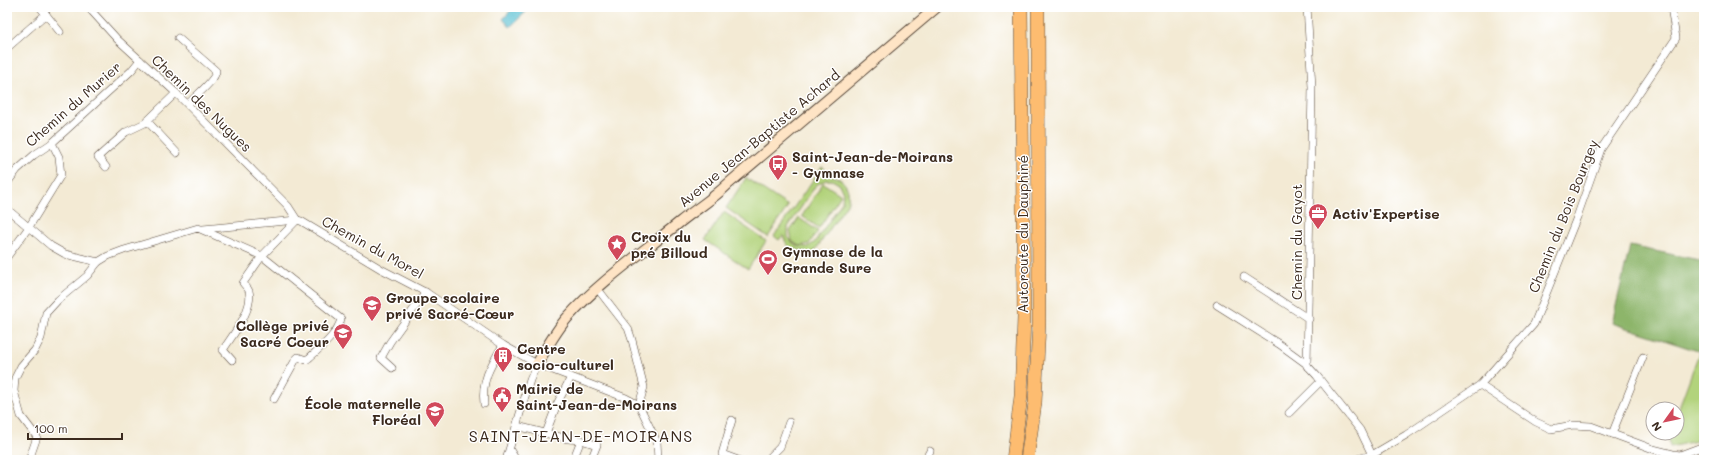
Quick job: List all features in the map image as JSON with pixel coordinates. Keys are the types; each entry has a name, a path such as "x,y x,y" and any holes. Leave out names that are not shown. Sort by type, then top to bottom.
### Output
{"highway":[{"name":"Autoroute du Dauphiné","path":"1013,460 1021,396 1024,317 1021,7"},
{"name":"Autoroute du Dauphiné","path":"1027,460 1034,403 1039,324 1038,7"}],"street":[{"path":"40,7 60,32"},
{"name":"Chemin des Nugues","path":"88,7 117,39 188,104 288,206 297,220"},
{"name":"Avenue Jean-Baptiste Achard","path":"537,364 566,319 597,288 695,210 716,196 728,184 937,7"},
{"name":"Chemin du Gayot","path":"1307,7 1312,87 1307,366"},
{"name":"Chemin du Bois Bourgey","path":"1353,460 1372,455 1406,435 1480,385 1534,324 1601,149 1676,38 1671,7"},
{"path":"7,48 46,14"},
{"path":"178,38 216,71 216,74 212,80 188,104"},
{"name":"Chemin du Murier","path":"7,183 17,170 34,155 52,143 131,71 140,60"},
{"path":"106,167 98,157 126,132 148,121 176,93"},
{"path":"148,121 177,153"},
{"path":"7,257 61,175 59,157 52,143"},
{"path":"7,209 51,246 65,254 98,262"},
{"path":"29,460 37,437 21,416 14,391 15,378 21,366 35,350 41,338 46,313 58,300 88,276 98,262 108,256 170,235 198,228 203,229 297,220"},
{"path":"232,360 223,350 242,321 249,304 248,290 243,283 262,256 297,220"},
{"name":"Chemin du Morel","path":"297,220 381,269 426,292 503,345 537,364 639,404"},
{"path":"203,229 262,256 341,319 340,324 331,337 309,358 306,360 298,357 274,398"},
{"path":"1244,277 1309,319"},
{"path":"597,288 628,328 644,387 639,404 657,442 658,460"},
{"path":"392,368 381,358 390,342 426,292"},
{"path":"1217,305 1279,344 1307,366 1321,381 1360,430 1372,455"},
{"path":"484,404 484,384 487,371 503,345"},
{"path":"1612,434 1643,356"},
{"path":"506,460 530,380 537,364"},
{"path":"546,433 557,404 571,378"},
{"path":"1289,412 1321,381"},
{"path":"1480,385 1536,422 1551,429 1573,425 1590,426 1653,449 1680,455 1704,446"},
{"path":"732,420 722,454 738,460"},
{"path":"770,460 771,456 780,447 789,422"},
{"path":"517,426 597,445 591,460"},
{"path":"573,460 581,440"},
{"path":"510,450 516,460"},
{"path":"925,460 930,451"}],"green space":[{"path":"822,167 826,170 823,176 835,177 844,182 848,192 847,204 812,255 808,252 795,250 788,246 783,235 779,240 774,236","holes":["826,180 832,180 839,184 843,193 842,202 815,242 808,247 797,246 788,237 788,227 816,185"]},
{"path":"746,178 788,206 768,237 726,208"},
{"path":"823,183 841,195 819,228 802,216"},
{"path":"724,212 766,241 748,269 705,240"},
{"path":"799,218 818,231 809,244 799,246 792,241 790,231"},
{"path":"1630,246 1704,261 1704,353 1612,323"},
{"path":"1699,353 1704,354 1704,439 1670,447 1669,441 1685,441 1685,401 1681,401"}],"water":[{"path":"514,7 531,7 510,27 503,19"}],"place":[{"name":"Saint-Jean-de-Moirans - Gymnase","path":"778,181"},
{"name":"Activ'Expertise","path":"1318,230"},
{"name":"Croix du pré Billoud","path":"617,261"},
{"name":"Gymnase de la Grande Sure","path":"768,276"},
{"name":"Groupe scolaire privé Sacré-Cœur","path":"372,322"},
{"name":"Collège privé Sacré Coeur","path":"343,350"},
{"name":"Centre socio-culturel","path":"503,373"},
{"name":"Mairie de Saint-Jean-de-Moirans","path":"502,413"},
{"name":"École maternelle Floréal","path":"435,428"}],"district":[{"name":"SAINT-JEAN-DE-MOIRANS","path":"581,435"}]}
